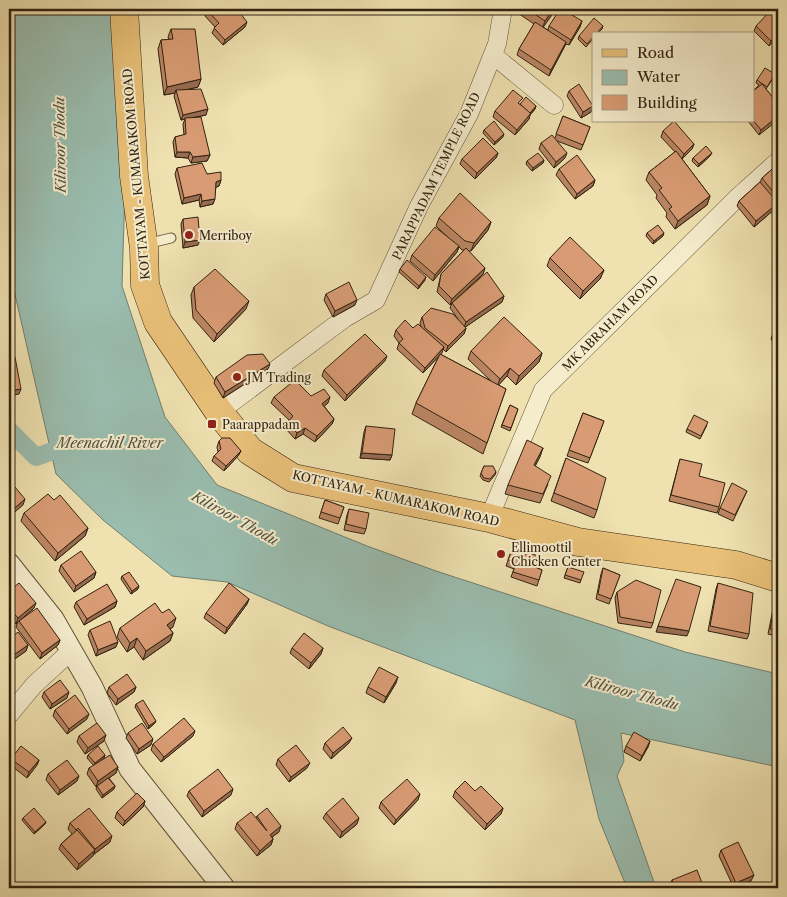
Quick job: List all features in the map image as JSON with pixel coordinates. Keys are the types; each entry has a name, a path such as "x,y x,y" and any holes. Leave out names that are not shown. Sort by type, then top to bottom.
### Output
{"main road":[{"name":"KOTTAYAM - KUMARAKOM ROAD","path":"124,9 134,176 144,245 145,285 158,322 219,412 250,451 293,478 489,518 578,542 736,566 778,578"}],"street":[{"name":"PARAPPADAM TEMPLE ROAD","path":"219,412 345,318 376,300 419,206 470,114 497,44 503,9"},
{"path":"493,55 554,105"},
{"name":"MK ABRAHAM ROAD","path":"489,518 543,390 738,197 778,161"},
{"path":"9,564 53,619 92,687 130,770 224,888"},
{"path":"9,714 34,686 71,651"}],"lane":[{"path":"144,245 171,238"}],"water":[{"name":"Meenachil River","path":"9,9 118,9 126,157 122,286 165,417 217,485 367,546 436,571 685,652 778,674 778,767 621,733 624,761 617,776 656,888 627,888 599,819 575,720 328,626 227,582 172,576 103,520 56,474 9,268"}],"building":[{"path":"208,9 237,9 247,22 225,40 214,28 219,23"},
{"path":"527,9 553,9 545,21"},
{"path":"560,9 582,21 571,40 549,26"},
{"path":"772,9 778,11 778,33 771,41 756,26"},
{"path":"594,18 603,26 598,32 592,32 592,38 587,44 579,36"},
{"path":"535,22 566,42 551,70 519,49"},
{"path":"171,29 195,29 201,79 167,87 161,40 173,39"},
{"path":"765,68 775,74 767,87 757,80"},
{"path":"579,84 592,107 583,112 569,91"},
{"path":"762,84 778,104 778,116 761,130 754,121 754,90"},
{"path":"201,89 208,109 183,115 176,90"},
{"path":"513,90 523,98 518,103 531,113 517,130 495,111"},
{"path":"526,97 536,106 530,113 520,104"},
{"path":"563,116 590,127 583,145 556,134"},
{"path":"201,117 210,155 193,157 190,152 177,152 175,137 186,134 185,118"},
{"path":"494,121 504,134 495,142 484,130"},
{"path":"675,122 694,144 684,154 663,131"},
{"path":"552,135 567,153 556,162 541,143"},
{"path":"483,138 498,153 477,173 462,159"},
{"path":"706,146 712,153 699,164 693,158"},
{"path":"676,151 710,196 678,221 669,209 672,207 659,190 662,188 649,172"},
{"path":"538,153 544,160 533,168 527,161"},
{"path":"577,155 595,180 577,194 559,169"},
{"path":"202,163 207,174 221,172 221,180 216,182 215,199 202,201 201,194 184,198 177,168"},
{"path":"778,164 778,198 762,178"},
{"path":"760,182 778,203 756,221 739,201"},
{"path":"460,193 491,222 474,243 465,241 439,218"},
{"name":"Merriboy","path":"198,217 200,240 185,242 183,219"},
{"path":"658,225 664,233 654,241 647,233"},
{"path":"435,227 459,246 435,275 412,255"},
{"path":"570,237 604,270 583,291 550,258"},
{"path":"466,248 485,268 452,299 439,286 441,274"},
{"path":"407,260 426,277 419,286 400,269"},
{"path":"215,269 249,301 217,334 196,310 194,287"},
{"path":"487,272 504,296 466,322 452,303"},
{"path":"349,282 357,300 335,311 326,294"},
{"path":"431,308 453,314 466,328 448,346 425,328 422,317"},
{"path":"504,317 542,353 519,376 510,368 500,379 471,351"},
{"path":"405,320 413,328 418,324 444,347 425,368 399,343 403,339 396,330"},
{"path":"778,329 778,340 773,333"},
{"path":"365,334 387,356 347,395 324,370"},
{"path":"263,354 270,364 225,392 216,377 247,355"},
{"path":"440,354 506,389 487,443 416,403"},
{"path":"15,357 21,389 9,391 9,359"},
{"path":"295,380 311,396 324,389 330,397 322,404 334,419 317,436 305,428 297,433 287,423 293,416 274,397"},
{"path":"510,405 518,409 511,428 502,425"},
{"path":"583,413 604,421 590,458 569,450"},
{"path":"694,415 708,422 701,436 687,429"},
{"path":"366,426 395,429 392,455 362,453"},
{"path":"222,438 230,438 241,451 226,466 214,456 221,449 219,441"},
{"path":"527,440 543,448 534,465 551,476 543,494 508,485"},
{"path":"566,458 606,478 597,510 554,493"},
{"path":"680,459 702,464 699,476 725,483 719,507 671,495"},
{"path":"484,466 493,466 496,472 490,479 484,478 481,473"},
{"path":"9,480 25,499 9,513"},
{"path":"732,483 747,491 735,515 720,508"},
{"path":"48,494 54,500 60,495 88,528 58,553 24,513"},
{"path":"325,500 344,507 340,518 321,512"},
{"path":"349,509 369,513 366,529 346,524"},
{"path":"81,551 96,572 76,586 61,565"},
{"path":"511,552 524,556 527,552 538,556 535,567 542,570 539,580 513,572 516,563 508,560"},
{"path":"568,567 584,572 581,580 565,575"},
{"path":"603,568 620,575 611,599 598,594"},
{"path":"129,572 139,586 132,591 122,576"},
{"path":"676,579 701,587 689,631 658,626"},
{"path":"636,580 661,590 653,623 620,617 617,592"},
{"path":"19,583 36,603 18,618 9,608 9,591"},
{"path":"229,583 249,599 227,628 206,613"},
{"path":"718,583 753,593 749,634 710,626"},
{"path":"107,584 117,601 87,619 76,602"},
{"path":"155,603 162,613 169,609 176,618 167,625 173,633 146,651 137,638 130,643 120,628"},
{"path":"775,603 778,604 778,630 770,629"},
{"path":"37,608 60,640 42,653 19,621"},
{"path":"110,621 118,642 98,650 90,630"},
{"path":"778,630 778,645 775,645"},
{"path":"18,632 28,645 11,657 9,654 9,639"},
{"path":"304,633 323,648 311,663 292,648"},
{"path":"379,667 398,677 386,697 368,687"},
{"path":"127,674 136,687 118,699 109,687"},
{"path":"60,680 69,692 52,704 44,692"},
{"path":"75,695 89,714 69,729 55,710"},
{"path":"143,700 156,721 149,726 136,704"},
{"path":"184,718 195,731 164,757 153,744"},
{"path":"97,723 106,735 88,748 79,736"},
{"path":"142,723 153,739 139,749 128,733"},
{"path":"343,727 352,738 333,753 325,743"},
{"path":"634,732 650,741 642,756 626,746"},
{"path":"296,745 310,763 291,777 278,759"},
{"path":"21,746 39,760 29,772 11,759"},
{"path":"98,746 105,755 95,763 88,755"},
{"path":"110,755 118,767 98,781 89,768"},
{"path":"67,760 79,776 60,790 48,774"},
{"path":"218,769 233,789 204,811 189,791"},
{"path":"108,778 115,786 103,795 97,786"},
{"path":"407,779 420,794 396,820 381,802"},
{"path":"465,781 475,791 481,786 503,808 487,824 455,791"},
{"path":"137,793 145,801 125,821 117,812"},
{"path":"343,798 359,818 342,832 326,813"},
{"path":"34,808 46,822 35,832 23,818"},
{"path":"89,808 112,836 95,849 78,828 76,830 70,823"},
{"path":"267,808 281,826 270,835 273,839 260,851 237,823 251,812 267,831 257,816"},
{"path":"77,830 95,850 79,864 61,844"},
{"path":"738,842 754,875 736,883 721,850"},
{"path":"697,870 702,883 687,888 676,888 672,880"}],"waterway":[{"path":"9,430 36,457 72,444"}],"place":[{"name":"Merriboy","path":"189,235"},
{"name":"JM Trading","path":"237,377"},
{"name":"Paarappadam","path":"212,424"},
{"name":"Ellimoottil Chicken Center","path":"501,554"}],"water label":[{"name":"Kiliroor Thodu","path":"60,145"},
{"name":"Kiliroor Thodu","path":"235,518"},
{"name":"Kiliroor Thodu","path":"632,693"}]}
